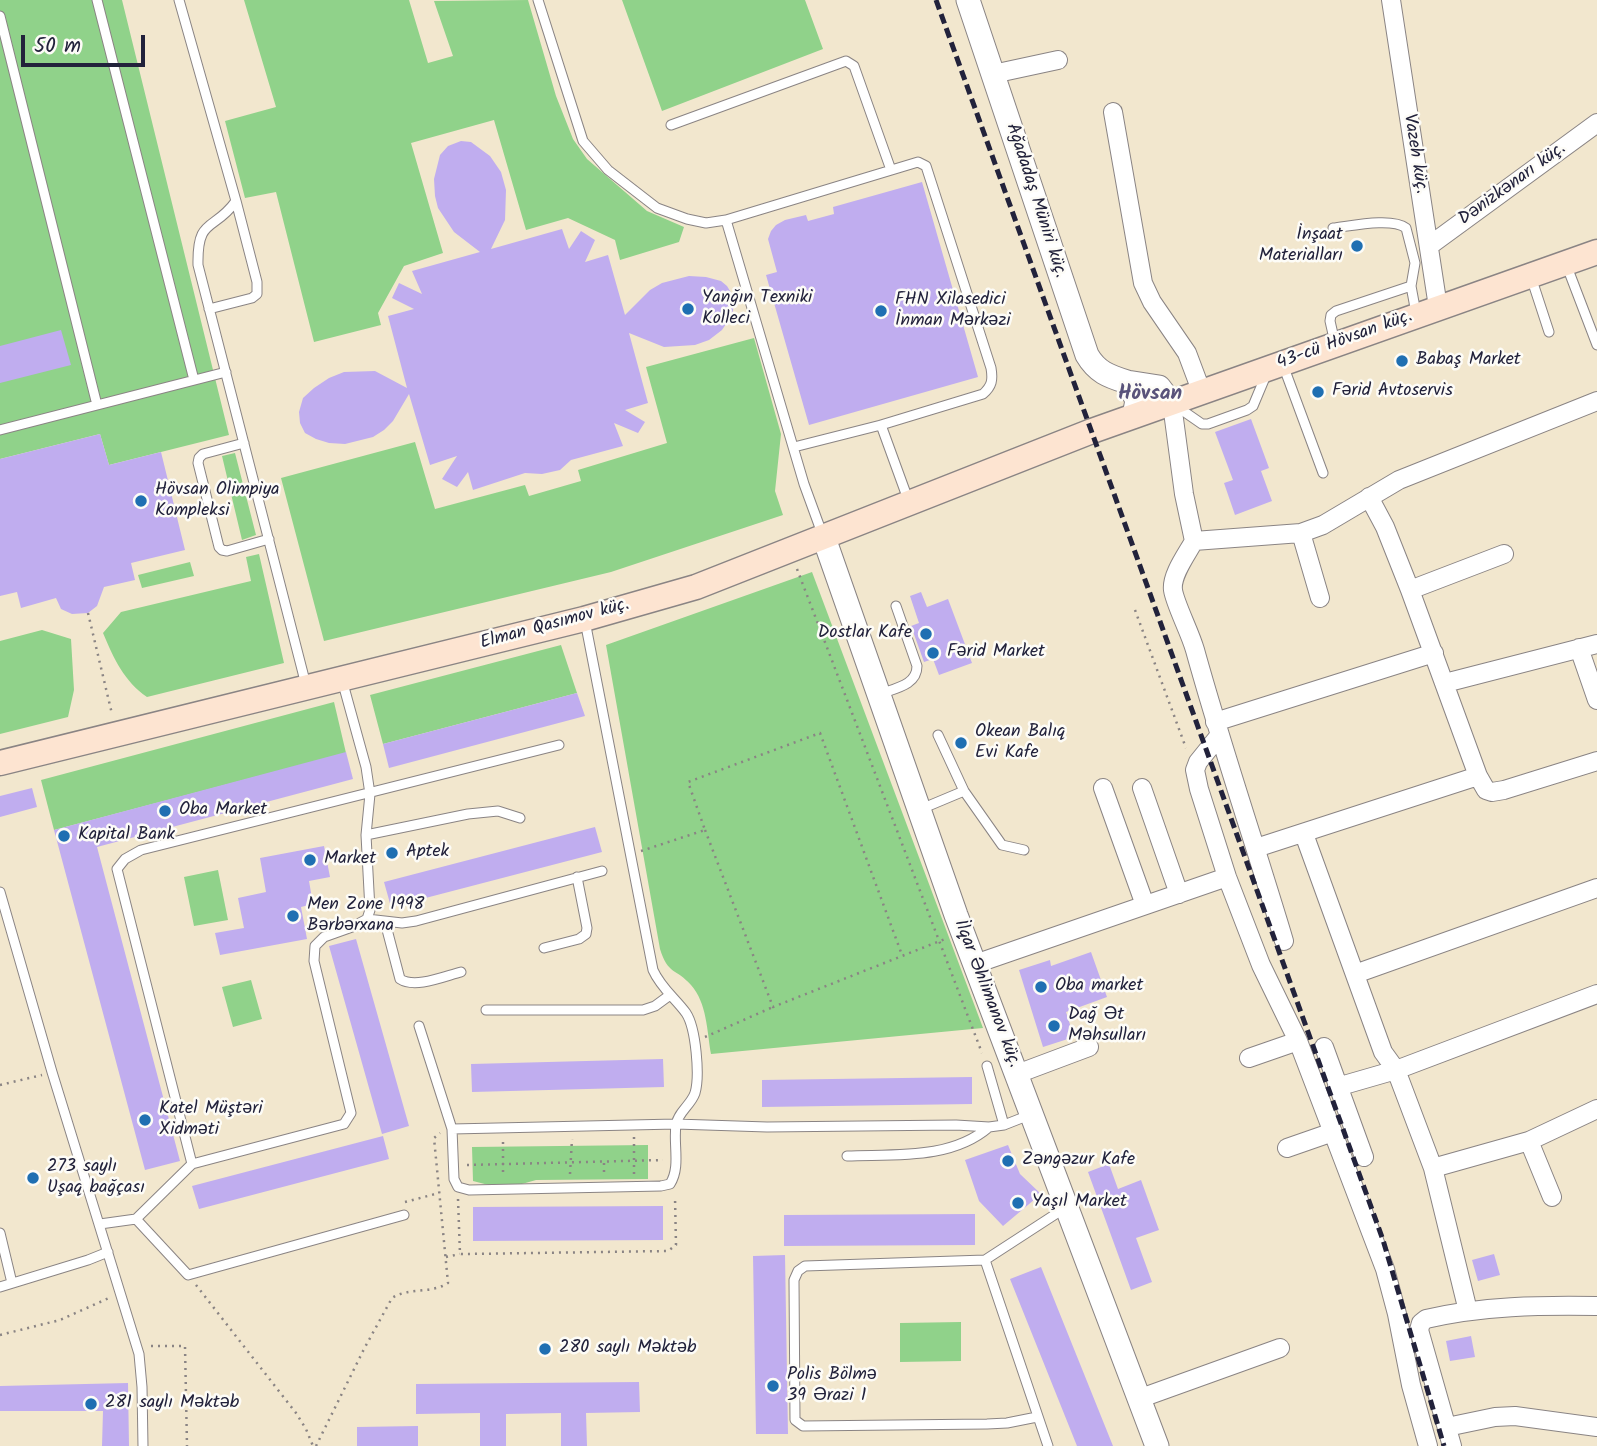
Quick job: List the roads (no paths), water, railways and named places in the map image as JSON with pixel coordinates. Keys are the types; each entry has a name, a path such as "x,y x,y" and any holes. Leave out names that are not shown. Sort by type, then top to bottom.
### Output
{"main road":[{"name":"43-cü Hövsan küç.","path":"1092,431 1597,252"},
{"name":"Elman Qasımov küç.","path":"0,763 584,619 696,587 1092,431"}],"street":[{"name":"Vazeh küç.","path":"1391,0 1429,246 1427,311"},
{"name":"Ağadadaş Müniri küç.","path":"973,1 993,74 1087,355 1094,367 1104,375 1159,387 1172,404"},
{"path":"993,74 1058,60"},
{"path":"1113,112 1143,283 1187,353 1202,393"},
{"name":"Dənizkənarı küç.","path":"1429,246 1597,123"},
{"path":"1127,382 1136,400 1134,416"},
{"path":"1194,541 1301,533 1322,525 1399,480 1597,401"},
{"path":"1172,404 1184,494 1194,541 1174,578 1173,589 1191,635 1217,729 1284,941"},
{"path":"1369,497 1385,527 1478,776 1486,790 1492,792 1597,761"},
{"path":"1301,533 1320,598"},
{"name":"İlqar Əhlimanov küç.","path":"824,538 963,933 1157,1446"},
{"path":"1410,590 1504,554"},
{"path":"1444,683 1588,646 1597,700"},
{"path":"1428,1446 1403,1353 1393,1296 1370,1226 1298,1041 1261,965 1227,877 1195,770 1217,729 1434,653"},
{"path":"1256,848 1478,776"},
{"path":"1103,788 1145,905"},
{"path":"1142,788 1179,894"},
{"path":"1304,834 1383,1052 1396,1070 1433,1168 1468,1311"},
{"path":"975,964 1227,877"},
{"path":"1355,974 1597,888"},
{"path":"1337,1087 1396,1070 1597,994"},
{"path":"1249,1058 1298,1041"},
{"path":"1017,1074 1089,1047"},
{"path":"1324,1047 1364,1157"},
{"path":"1433,1168 1529,1141 1597,1109"},
{"path":"1287,1148 1333,1132"},
{"path":"1529,1141 1552,1196"},
{"path":"1452,1446 1419,1330 1426,1318 1526,1306 1597,1306"},
{"path":"1140,1398 1280,1348"},
{"path":"1447,1427 1495,1417 1515,1416 1597,1427"}],"lane":[{"path":"97,0 194,380"},
{"path":"179,0 257,282 257,294 251,298 209,309"},
{"path":"538,0 583,141 608,170 657,208 706,223 726,220 918,162 926,166 991,369 990,388 983,394 881,425 793,447"},
{"path":"0,16 97,405"},
{"path":"671,125 846,61 854,66 891,170"},
{"path":"236,201 203,231 197,246 198,265 307,687"},
{"path":"726,220 804,484 824,538"},
{"path":"1333,228 1384,223 1406,228 1415,263 1411,286 1427,311"},
{"path":"1566,263 1597,345"},
{"path":"1530,275 1549,332"},
{"path":"1336,345 1330,321 1331,315 1336,311 1411,286"},
{"path":"1172,404 1202,424 1247,410 1253,406 1275,367"},
{"path":"1275,367 1323,474"},
{"path":"0,430 226,372"},
{"path":"881,425 910,504"},
{"path":"244,443 203,454 199,458 219,547 222,551 228,551 269,539"},
{"path":"879,695 913,681 917,675 917,666 896,606"},
{"path":"419,1026 452,1129 454,1179 458,1187 469,1190 661,1186 670,1184 675,1176 676,1124 680,1113 695,1095 697,1080 692,1023 659,982 653,970 584,619"},
{"path":"342,678 366,767 370,794 366,835 370,910 368,919"},
{"path":"938,735 964,791 1002,845 1024,850"},
{"path":"192,1164 117,869 125,859 141,850 559,745"},
{"path":"919,810 964,791"},
{"path":"366,835 468,814 498,811 520,818"},
{"path":"100,1224 136,1219 192,1164 344,1124 351,1113 314,961 315,946 324,937 368,919 402,923 602,871"},
{"path":"544,948 579,939 586,934 576,877"},
{"path":"0,892 51,1072 137,1346 142,1387 143,1446"},
{"path":"385,922 400,979 406,983 461,972"},
{"path":"486,1010 643,1010 655,1006 670,995"},
{"path":"987,1066 1004,1125"},
{"path":"452,1129 676,1124 767,1127 989,1127 1004,1125 1032,1114"},
{"path":"847,1156 934,1151 964,1144 989,1127"},
{"path":"1037,1417 987,1424 803,1426 795,1420 793,1280 797,1271 805,1266 985,1260 1067,1206"},
{"path":"136,1219 188,1275 404,1215"},
{"path":"0,1233 12,1283"},
{"path":"0,1287 108,1252"},
{"path":"985,1260 1048,1446"}],"railway":[{"path":"936,0 1383,1240 1444,1446"}],"place":[{"name":"İnşaat Materialları","path":"1357,246"},
{"name":"Yanğın Texniki Kolleci","path":"688,309"},
{"name":"FHN Xilasedici İnman Mərkəzi","path":"881,311"},
{"name":"Babaş Market","path":"1402,361"},
{"name":"Fərid Avtoservis","path":"1318,392"},
{"name":"Hövsan Olimpiya Kompleksi","path":"141,501"},
{"name":"Dostlar Kafe","path":"926,634"},
{"name":"Fərid Market","path":"933,653"},
{"name":"Okean Balıq Evi Kafe","path":"961,743"},
{"name":"Oba Market","path":"165,811"},
{"name":"Kapital Bank","path":"64,836"},
{"name":"Aptek","path":"392,853"},
{"name":"Market","path":"310,860"},
{"name":"Men Zone 1998 Bərbərxana","path":"293,916"},
{"name":"Oba market","path":"1041,987"},
{"name":"Dağ Ət Məhsulları","path":"1054,1026"},
{"name":"Katel Müştəri Xidməti","path":"145,1120"},
{"name":"Zəngəzur Kafe","path":"1008,1161"},
{"name":"273 saylı Uşaq bağçası","path":"33,1178"},
{"name":"Yaşıl Market","path":"1018,1203"},
{"name":"280 saylı Məktəb","path":"545,1349"},
{"name":"Polis Bölmə 39 Ərazi 1","path":"773,1386"},
{"name":"281 saylı Məktəb","path":"91,1404"}],"district":[{"name":"Hövsan","path":"1150,395"}]}
